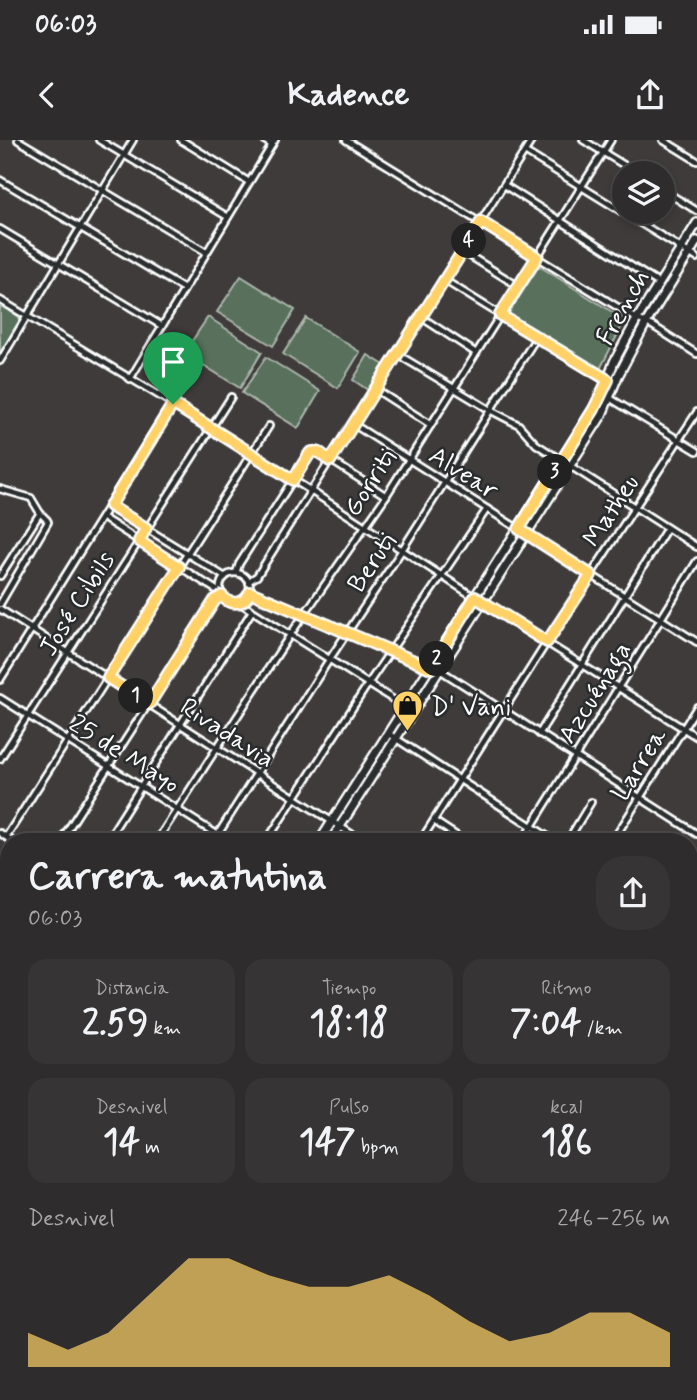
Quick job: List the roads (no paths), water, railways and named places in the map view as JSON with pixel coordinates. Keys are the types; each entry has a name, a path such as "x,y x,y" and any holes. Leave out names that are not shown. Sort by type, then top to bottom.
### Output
{"main road":[{"name":"French","path":"522,531 602,415 610,398 614,362 637,318 697,223"},
{"name":"French","path":"328,833 336,824 479,600 697,241"},
{"name":"French","path":"392,736 405,708 435,669"},
{"name":"French","path":"333,833 336,824"}],"street":[{"path":"18,140 206,253"},
{"path":"99,140 228,217"},
{"path":"0,361 133,140"},
{"path":"181,140 250,181"},
{"path":"130,379 273,142 264,140"},
{"path":"346,140 697,354"},
{"path":"249,581 257,576 312,491 532,140"},
{"path":"583,140 617,161"},
{"name":"Gorriti","path":"162,833 290,635 366,527 611,140"},
{"path":"663,140 672,142 697,161"},
{"path":"525,152 697,258"},
{"path":"0,180 184,289"},
{"path":"504,185 658,283"},
{"path":"675,197 697,211"},
{"path":"0,229 162,326"},
{"path":"462,251 518,286"},
{"path":"444,280 536,338 612,381"},
{"path":"0,300 312,491 697,737"},
{"path":"421,317 477,353"},
{"name":"Beruti","path":"219,833 536,338"},
{"path":"397,354 519,425 532,441 697,547"},
{"path":"0,680 192,372"},
{"path":"375,389 431,425"},
{"path":"602,394 697,450"},
{"name":"José Cibils","path":"0,759 230,397"},
{"name":"Matheu","path":"426,833 697,412"},
{"name":"Alvear","path":"353,424 697,642"},
{"path":"9,833 269,426"},
{"path":"236,573 239,564 313,451 386,496"},
{"path":"0,489 31,498 48,522 0,606"},
{"path":"110,506 225,577"},
{"path":"272,833 368,684 487,509"},
{"path":"0,576 40,513"},
{"path":"103,518 222,595 230,603 240,603 405,708"},
{"path":"539,734 667,528"},
{"name":"Azcuénaga","path":"527,833 697,561"},
{"path":"222,595 221,585 225,577 241,574 249,581 250,592 240,603"},
{"path":"250,592 435,669 695,833"},
{"path":"67,833 215,600 222,595"},
{"name":"Rivadavia","path":"0,606 68,653 350,833"},
{"path":"112,833 252,611"},
{"name":"25 de Mayo","path":"0,698 216,833"},
{"name":"Larrea","path":"618,833 697,708"},
{"path":"392,736 542,833"},
{"path":"573,833 591,803"},
{"path":"434,821 453,833"}],"place":[{"name":"D' Vani","path":"408,733"}]}
